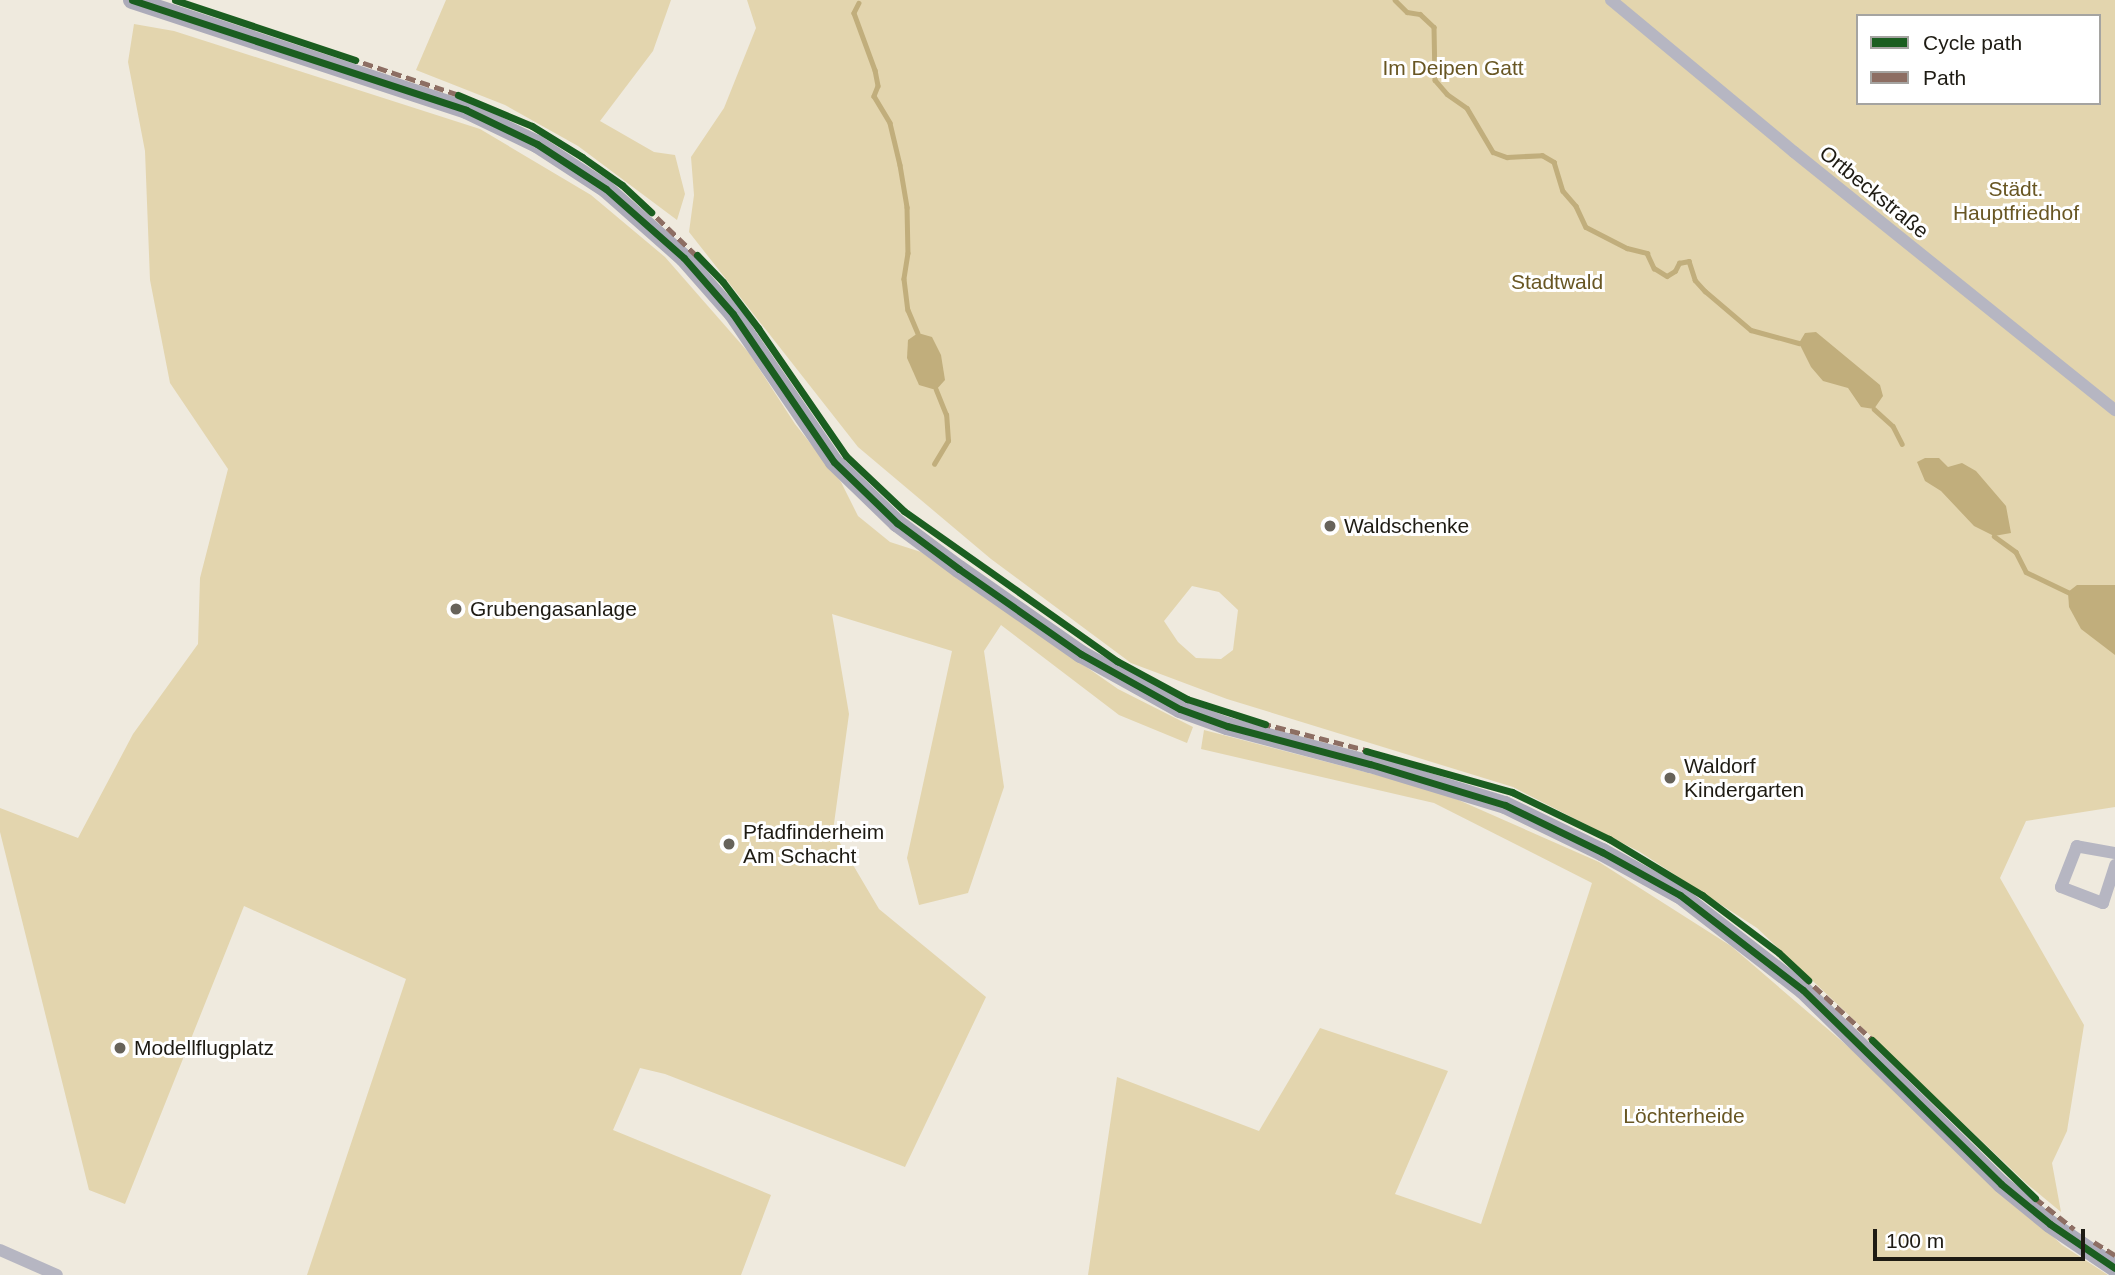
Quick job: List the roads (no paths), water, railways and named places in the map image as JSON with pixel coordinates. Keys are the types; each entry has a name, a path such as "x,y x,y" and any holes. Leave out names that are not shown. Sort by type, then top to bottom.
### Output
{"main road":[{"path":"132,0 466,110 537,144 606,189 684,258 733,314 834,462 897,523 959,569 1081,654 1180,709 1227,726 1370,764 1505,805 1602,852 1680,895 1803,990 2001,1184 2050,1224 2115,1268"}],"street":[{"name":"Ortbeckstraße","path":"1611,0 1794,152 2115,410"},
{"path":"2115,853 2077,846 2061,887 2103,903 2115,864"},
{"path":"0,1250 57,1275"}],"waterway":[{"path":"1395,0 1407,12 1420,14 1434,27 1435,80 1447,94 1467,108 1493,152 1507,157 1542,155 1554,162 1563,191 1576,206 1586,227 1627,248 1647,253 1654,268 1667,276 1675,271 1679,263 1689,261 1695,280 1751,330 1799,343"},
{"path":"859,3 854,13 875,70 878,86 874,96 890,123 900,165 907,207 908,253 904,279 908,310 918,333"},
{"path":"934,464 948,441 946,415 936,390"},
{"path":"1874,409 1893,426 1902,444"},
{"path":"1994,536 2016,552 2026,572 2068,592"}],"place":[{"name":"Waldschenke","path":"1330,526"},
{"name":"Grubengasanlage","path":"456,609"},
{"name":"Waldorf Kindergarten","path":"1670,778"},
{"name":"Pfadfinderheim Am Schacht","path":"729,844"},
{"name":"Modellflugplatz","path":"120,1048"}],"park label":[{"name":"Im Deipen Gatt","path":"1453,68"},
{"name":"Städt. Hauptfriedhof","path":"2016,201"},
{"name":"Stadtwald","path":"1557,282"},
{"name":"Löchterheide","path":"1684,1116"}]}
